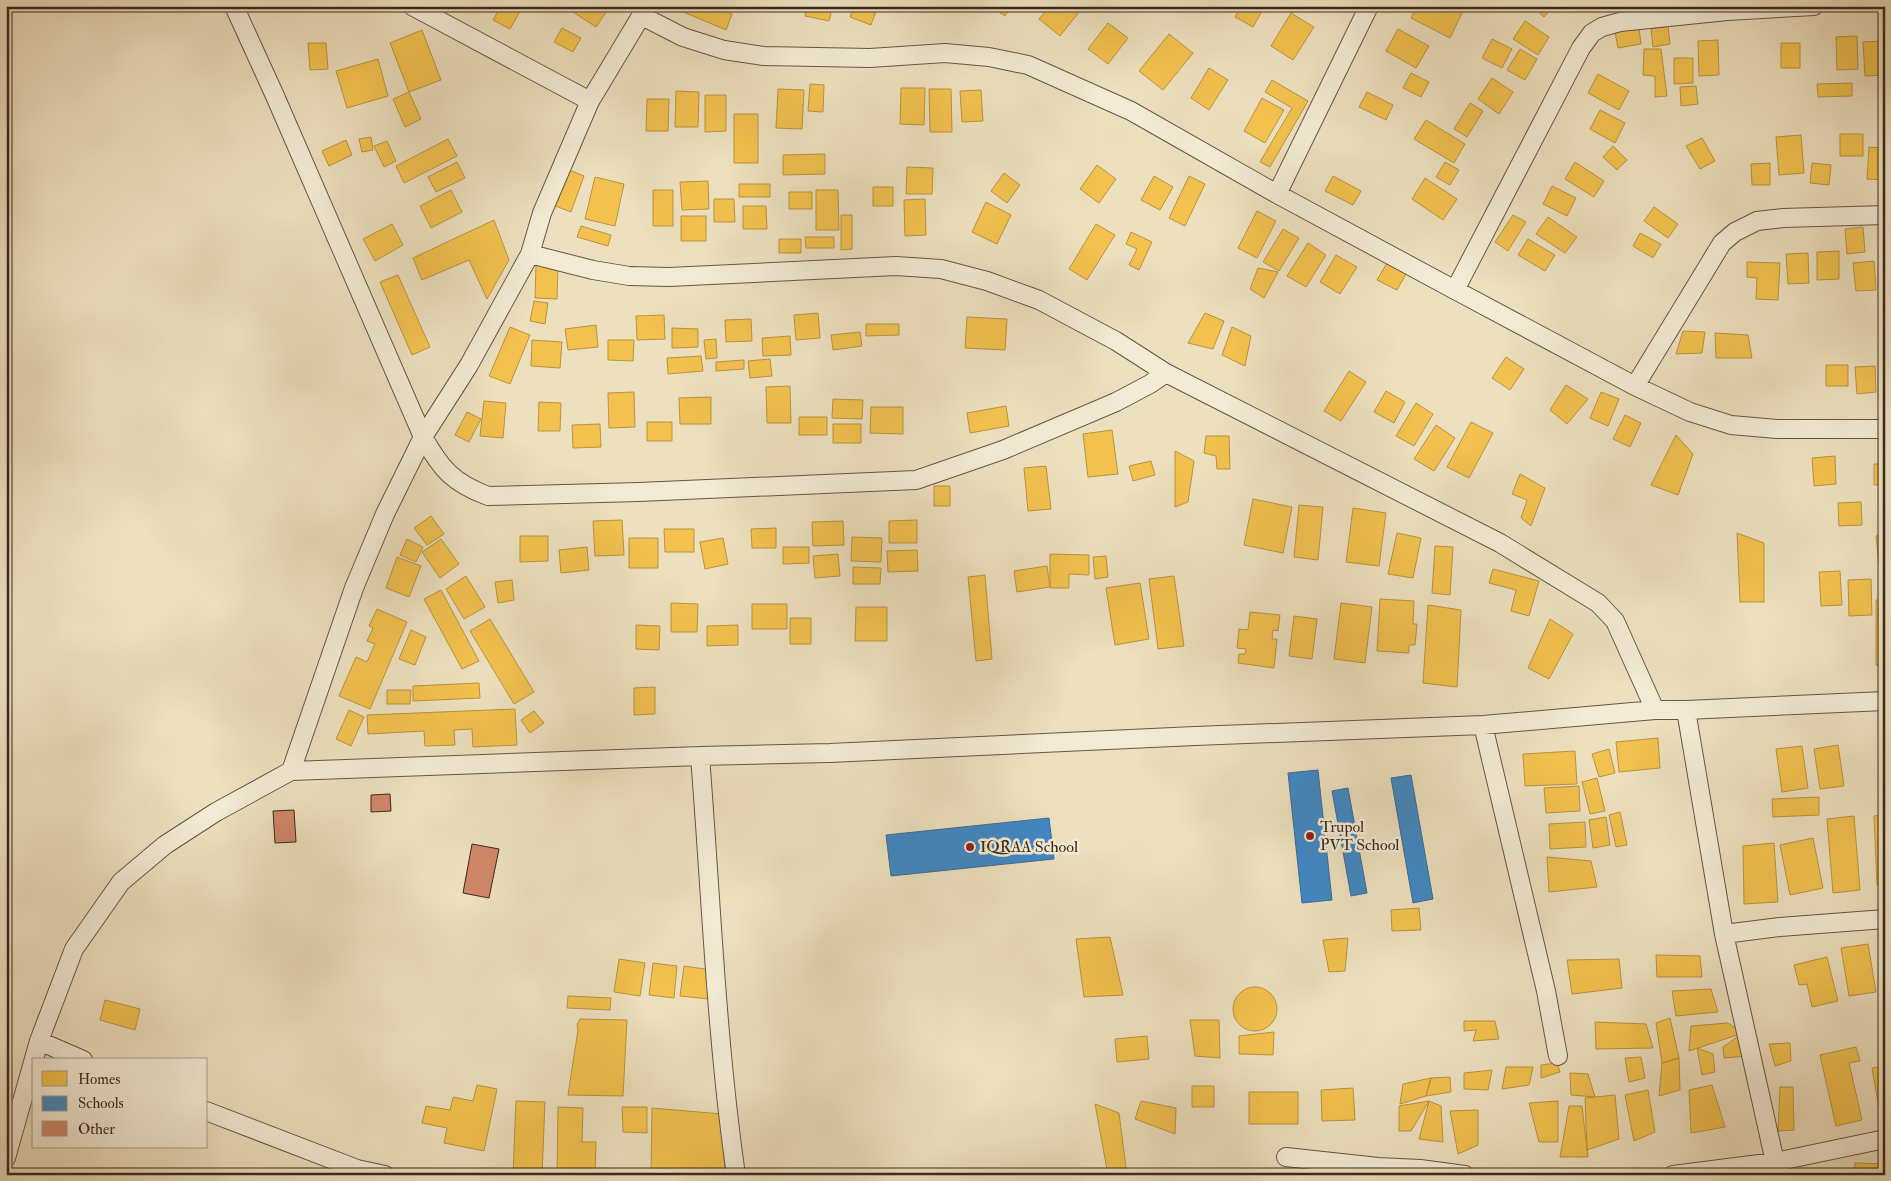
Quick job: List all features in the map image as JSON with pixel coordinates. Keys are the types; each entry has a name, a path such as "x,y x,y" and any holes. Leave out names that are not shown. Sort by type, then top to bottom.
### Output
{"street":[{"path":"234,6 423,437 436,459 451,477 468,488 488,496 639,492 916,480 1002,450 1116,402 1166,373"},
{"path":"1455,290 1581,48 1592,33 1602,27 1640,19 1814,6"},
{"path":"416,7 590,101"},
{"path":"1277,194 1362,9"},
{"path":"291,771 354,588 385,514 423,437 469,365 530,254 542,213 590,101 644,11 683,37 724,50 764,56 870,58 945,53 988,57 1028,65 1130,111 1277,194 1455,290 1636,386 1690,412 1731,425 1778,429 1885,429"},
{"path":"1636,386 1722,244 1735,232 1757,221 1783,218 1885,215"},
{"path":"530,254 593,270 629,276 670,277 896,266 941,269 987,281 1039,300 1116,342 1166,373 1500,543 1598,603 1615,621 1654,710"},
{"path":"34,1058 74,949 121,882 165,845 216,812 291,771 830,753 1186,736 1483,725 1654,710 1885,701"},
{"path":"1686,710 1724,934 1775,1162"},
{"path":"1483,725 1546,991 1558,1056"},
{"path":"700,756 716,970 731,1140 736,1175"},
{"path":"1724,934 1780,927 1885,919"},
{"path":"39,1041 78,1058"},
{"path":"6,1158 32,1066"},
{"path":"208,1111 357,1169 385,1175"},
{"path":"1673,1175 1775,1162 1885,1139"},
{"path":"1286,1158 1420,1169 1465,1175"}],"building: Homes":[{"path":"501,6 523,6 510,29 493,20"},
{"path":"568,6 607,6 609,8 596,27 567,8"},
{"path":"683,6 714,6 732,14 726,30 681,11"},
{"path":"733,6 766,6 766,11 733,8"},
{"path":"807,6 833,6 829,21 805,16"},
{"path":"854,6 878,6 871,25 850,17"},
{"path":"917,6 949,6 949,11 917,9"},
{"path":"989,6 1012,6 1005,16"},
{"path":"1050,6 1084,6 1060,36 1039,19"},
{"path":"1241,6 1265,6 1253,27 1235,17"},
{"path":"1417,6 1453,6 1463,11 1450,38 1411,18"},
{"path":"1532,6 1554,6 1544,17"},
{"path":"1291,13 1314,27 1293,60 1271,46"},
{"path":"1525,21 1549,37 1538,55 1513,39"},
{"path":"1108,23 1128,38 1108,64 1088,49"},
{"path":"1668,26 1670,44 1653,47 1651,29"},
{"path":"562,28 581,38 573,52 554,42"},
{"path":"1639,28 1641,44 1618,48 1615,32"},
{"path":"1398,29 1429,46 1416,68 1386,51"},
{"path":"422,30 441,80 409,92 390,43"},
{"path":"1169,34 1193,53 1163,90 1139,71"},
{"path":"1857,36 1858,69 1837,70 1836,37"},
{"path":"1492,39 1512,49 1502,68 1482,58"},
{"path":"1718,40 1719,75 1699,76 1698,41"},
{"path":"1883,41 1885,75 1865,76 1863,42"},
{"path":"308,43 326,43 328,69 310,70"},
{"path":"1781,43 1800,43 1800,68 1781,68"},
{"path":"1520,49 1537,59 1525,80 1507,70"},
{"path":"1644,49 1661,49 1667,96 1655,97 1655,76 1643,75"},
{"path":"1674,58 1693,58 1693,83 1674,84"},
{"path":"378,59 388,96 347,108 336,71"},
{"path":"1209,68 1228,80 1209,110 1191,98"},
{"path":"1411,73 1429,82 1421,97 1403,88"},
{"path":"1598,74 1629,91 1619,110 1588,93"},
{"path":"1492,78 1513,92 1499,114 1478,99"},
{"path":"1272,80 1308,101 1270,167 1260,162 1292,108 1265,92"},
{"path":"1852,83 1852,96 1818,97 1817,84"},
{"path":"810,84 824,85 823,112 808,111"},
{"path":"1696,86 1698,104 1681,106 1680,87"},
{"path":"901,88 925,88 924,125 900,124"},
{"path":"778,89 804,90 802,129 776,128"},
{"path":"929,89 951,89 952,132 930,132"},
{"path":"981,90 983,121 962,122 960,91"},
{"path":"676,91 699,92 698,127 675,127"},
{"path":"409,92 421,119 405,127 393,99"},
{"path":"1367,92 1393,105 1386,120 1359,107"},
{"path":"705,95 726,95 726,131 705,132"},
{"path":"1262,98 1284,110 1265,143 1244,131"},
{"path":"647,99 669,99 668,131 646,131"},
{"path":"1470,103 1483,111 1467,137 1454,129"},
{"path":"1600,110 1625,123 1615,143 1590,129"},
{"path":"734,114 758,114 758,163 734,163"},
{"path":"1426,120 1465,144 1454,163 1414,139"},
{"path":"1840,134 1863,134 1863,156 1840,156"},
{"path":"1801,135 1804,173 1779,175 1776,137"},
{"path":"371,137 373,150 362,152 359,139"},
{"path":"1702,138 1715,161 1700,169 1686,146"},
{"path":"448,139 457,156 404,183 396,166"},
{"path":"346,140 352,155 329,166 322,151"},
{"path":"387,141 396,161 384,167 374,146"},
{"path":"1613,146 1627,160 1617,170 1603,157"},
{"path":"1869,147 1885,148 1885,180 1867,179"},
{"path":"825,154 825,174 783,175 783,155"},
{"path":"457,162 465,178 436,192 428,177"},
{"path":"1445,162 1459,170 1450,185 1436,177"},
{"path":"1575,162 1604,181 1594,197 1565,179"},
{"path":"1770,163 1770,185 1752,185 1751,164"},
{"path":"1812,163 1831,165 1829,185 1810,183"},
{"path":"1097,165 1116,179 1099,203 1080,189"},
{"path":"907,167 933,168 932,194 906,194"},
{"path":"567,169 584,176 571,212 553,205"},
{"path":"1004,173 1020,185 1007,203 991,191"},
{"path":"1154,176 1173,187 1160,210 1141,200"},
{"path":"1189,176 1205,184 1185,226 1169,218"},
{"path":"1333,176 1361,191 1353,205 1325,191"},
{"path":"595,177 624,184 615,226 585,219"},
{"path":"1425,178 1457,199 1443,220 1412,199"},
{"path":"708,181 709,209 682,210 680,182"},
{"path":"739,184 770,184 770,197 739,197"},
{"path":"1552,186 1576,198 1567,216 1543,204"},
{"path":"873,187 893,187 893,206 873,206"},
{"path":"451,190 462,212 431,228 420,206"},
{"path":"653,190 673,190 673,226 653,226"},
{"path":"816,190 838,190 839,230 816,230"},
{"path":"789,192 812,192 812,209 789,209"},
{"path":"714,199 734,199 735,222 714,222"},
{"path":"925,199 926,235 905,236 904,200"},
{"path":"986,202 1011,215 997,244 972,232"},
{"path":"743,206 766,206 767,229 743,229"},
{"path":"1654,207 1678,224 1668,238 1644,221"},
{"path":"1257,211 1276,221 1257,258 1238,248"},
{"path":"841,215 852,215 852,249 841,250"},
{"path":"1513,215 1526,222 1508,251 1495,242"},
{"path":"681,216 706,216 706,241 681,241"},
{"path":"1548,217 1577,237 1565,253 1536,234"},
{"path":"494,220 509,260 487,299 469,260 422,280 413,258"},
{"path":"392,224 403,245 375,261 363,239"},
{"path":"1096,224 1115,235 1087,280 1069,269"},
{"path":"581,226 611,235 608,246 577,237"},
{"path":"1863,227 1865,252 1847,254 1845,229"},
{"path":"1283,229 1299,238 1279,271 1263,262"},
{"path":"1131,232 1152,242 1139,270 1129,265 1137,249 1126,244"},
{"path":"1640,233 1661,244 1653,258 1633,246"},
{"path":"805,237 834,237 834,248 806,248"},
{"path":"779,239 801,239 801,253 779,253"},
{"path":"1528,239 1555,255 1545,271 1518,255"},
{"path":"1308,243 1326,255 1306,287 1287,276"},
{"path":"1839,251 1839,279 1817,280 1817,252"},
{"path":"1808,253 1809,283 1788,284 1786,254"},
{"path":"1336,255 1357,267 1340,294 1320,282"},
{"path":"1874,261 1876,290 1856,291 1853,263"},
{"path":"1747,262 1780,263 1778,300 1756,299 1757,278 1747,277"},
{"path":"1387,263 1406,274 1397,290 1377,280"},
{"path":"536,264 558,265 557,299 535,298"},
{"path":"1258,268 1278,272 1264,298 1250,289"},
{"path":"398,275 430,347 412,355 380,282"},
{"path":"534,301 548,303 545,324 530,321"},
{"path":"818,313 820,338 796,340 794,315"},
{"path":"1205,313 1224,321 1213,349 1188,343"},
{"path":"664,315 665,339 637,340 636,316"},
{"path":"967,317 1007,319 1005,350 965,348"},
{"path":"751,319 752,341 726,342 725,320"},
{"path":"866,324 899,324 899,335 866,336"},
{"path":"596,325 598,347 568,350 565,329"},
{"path":"510,327 530,335 510,384 489,376"},
{"path":"1232,327 1251,336 1245,366 1222,355"},
{"path":"672,328 698,329 698,347 672,348"},
{"path":"1683,331 1705,332 1702,353 1676,354"},
{"path":"860,332 862,346 833,350 831,335"},
{"path":"1715,333 1748,335 1752,358 1716,358"},
{"path":"790,336 791,355 763,356 762,338"},
{"path":"716,339 717,358 706,359 704,340"},
{"path":"532,340 562,342 560,368 531,366"},
{"path":"608,340 634,340 633,361 608,360"},
{"path":"701,356 703,371 668,374 667,358"},
{"path":"1506,357 1524,369 1510,390 1492,378"},
{"path":"770,359 772,376 750,378 748,361"},
{"path":"744,360 744,369 716,371 716,362"},
{"path":"1826,365 1848,365 1848,386 1826,386"},
{"path":"1875,366 1876,392 1857,394 1855,367"},
{"path":"1349,371 1366,382 1341,421 1324,411"},
{"path":"1566,385 1588,399 1567,424 1550,410"},
{"path":"790,386 791,423 767,423 766,387"},
{"path":"1386,391 1405,402 1394,423 1374,412"},
{"path":"634,392 635,427 609,428 608,393"},
{"path":"1601,392 1619,399 1608,426 1590,418"},
{"path":"711,397 711,424 680,424 679,398"},
{"path":"833,399 863,400 862,419 832,418"},
{"path":"484,401 506,403 503,438 480,436"},
{"path":"539,402 561,403 560,431 538,431"},
{"path":"1416,403 1433,414 1414,446 1396,436"},
{"path":"1006,406 1009,426 970,433 967,413"},
{"path":"871,407 903,407 903,434 870,433"},
{"path":"467,412 481,419 469,442 455,435"},
{"path":"1625,415 1641,423 1630,447 1613,439"},
{"path":"799,417 827,417 827,435 799,435"},
{"path":"647,422 672,422 672,441 647,441"},
{"path":"1471,422 1493,433 1469,478 1447,467"},
{"path":"600,424 601,447 573,448 572,425"},
{"path":"833,424 861,424 861,443 833,443"},
{"path":"1436,425 1455,438 1434,471 1414,459"},
{"path":"1112,430 1118,474 1088,477 1083,434"},
{"path":"1676,435 1693,454 1678,495 1651,485"},
{"path":"1206,436 1229,436 1230,469 1217,469 1216,456 1204,453"},
{"path":"1175,451 1194,461 1188,502 1175,507"},
{"path":"1835,456 1836,484 1814,486 1812,458"},
{"path":"1151,461 1155,475 1133,481 1129,466"},
{"path":"1874,464 1885,464 1885,485 1874,485"},
{"path":"1046,466 1051,509 1028,511 1024,468"},
{"path":"1520,474 1545,488 1531,526 1521,518 1527,500 1512,494"},
{"path":"934,486 950,486 950,506 934,506"},
{"path":"1253,499 1292,507 1283,553 1244,545"},
{"path":"1861,502 1862,525 1839,526 1838,503"},
{"path":"1299,505 1323,507 1318,560 1294,557"},
{"path":"1353,508 1386,513 1379,566 1346,562"},
{"path":"431,516 444,534 427,545 414,528"},
{"path":"622,520 624,555 595,556 593,521"},
{"path":"917,520 917,543 889,543 889,521"},
{"path":"843,521 844,545 813,546 812,522"},
{"path":"776,528 776,548 752,548 751,529"},
{"path":"664,529 694,529 694,552 665,552"},
{"path":"1397,533 1421,538 1413,578 1388,574"},
{"path":"1737,533 1764,543 1764,602 1740,602"},
{"path":"1885,535 1885,564 1879,564 1876,536"},
{"path":"520,536 548,536 548,561 520,562"},
{"path":"852,537 882,538 881,562 851,561"},
{"path":"629,538 658,538 658,568 629,568"},
{"path":"723,538 728,564 705,569 700,542"},
{"path":"407,539 423,547 416,562 400,555"},
{"path":"441,539 459,564 440,578 422,552"},
{"path":"1435,546 1453,547 1450,595 1432,593"},
{"path":"587,547 589,570 561,573 559,550"},
{"path":"783,547 809,547 809,563 783,564"},
{"path":"917,550 918,571 888,572 887,551"},
{"path":"838,554 840,576 815,578 813,556"},
{"path":"1050,554 1089,555 1089,575 1069,574 1069,588 1050,588"},
{"path":"1106,556 1108,577 1095,579 1093,557"},
{"path":"397,557 421,566 409,597 386,588"},
{"path":"1047,566 1050,587 1017,592 1014,571"},
{"path":"853,567 881,568 880,584 853,584"},
{"path":"1493,569 1539,581 1529,616 1511,611 1516,590 1489,583"},
{"path":"1840,571 1842,605 1821,606 1819,572"},
{"path":"985,575 992,659 976,661 968,577"},
{"path":"466,576 485,607 464,619 446,589"},
{"path":"1174,576 1184,646 1158,649 1149,579"},
{"path":"1871,579 1872,615 1849,616 1848,580"},
{"path":"512,580 514,600 498,603 495,582"},
{"path":"1140,583 1149,639 1115,645 1106,588"},
{"path":"441,590 479,661 462,669 424,599"},
{"path":"1380,599 1414,601 1413,624 1417,624 1415,645 1409,645 1409,653 1377,651"},
{"path":"1876,600 1885,600 1885,666 1876,665"},
{"path":"671,603 698,604 697,632 671,632"},
{"path":"1341,603 1372,607 1365,663 1334,659"},
{"path":"752,604 787,604 787,629 752,629"},
{"path":"1428,605 1461,610 1457,687 1423,683"},
{"path":"856,607 887,607 887,641 855,641"},
{"path":"377,609 407,622 370,709 339,696 356,657 367,662 375,644 367,641 373,628 369,626"},
{"path":"1250,612 1280,615 1278,631 1273,630 1272,639 1277,639 1274,668 1238,663 1239,654 1245,654 1246,649 1237,648 1239,629 1248,630"},
{"path":"1294,616 1317,619 1312,659 1289,656"},
{"path":"790,618 811,618 811,644 790,644"},
{"path":"490,619 534,692 514,704 470,631"},
{"path":"1550,619 1573,634 1549,679 1528,668"},
{"path":"636,625 660,626 659,650 636,649"},
{"path":"738,625 738,645 707,646 707,626"},
{"path":"411,630 426,637 415,665 399,659"},
{"path":"479,683 480,698 413,701 413,686"},
{"path":"655,687 655,714 634,715 634,688"},
{"path":"387,690 411,690 410,704 387,704"},
{"path":"515,709 517,745 473,747 472,729 454,730 455,745 425,746 424,731 368,734 367,715"},
{"path":"349,710 364,717 351,746 336,739"},
{"path":"534,711 544,723 530,733 521,720"},
{"path":"1658,738 1660,768 1619,772 1616,742"},
{"path":"1838,745 1844,786 1820,789 1814,749"},
{"path":"1802,746 1808,788 1782,792 1776,749"},
{"path":"1609,749 1615,773 1599,777 1592,754"},
{"path":"1575,751 1577,784 1525,786 1523,754"},
{"path":"1597,778 1605,811 1590,814 1582,782"},
{"path":"1579,786 1580,811 1546,813 1544,788"},
{"path":"1819,797 1819,815 1773,817 1772,799"},
{"path":"1620,812 1627,845 1616,847 1609,815"},
{"path":"1885,815 1885,884 1877,885 1874,816"},
{"path":"1854,816 1860,890 1833,893 1827,819"},
{"path":"1606,817 1610,845 1593,848 1589,820"},
{"path":"1585,822 1586,847 1550,849 1549,824"},
{"path":"1813,838 1823,888 1790,895 1780,845"},
{"path":"1774,843 1778,902 1744,904 1743,846"},
{"path":"1547,857 1591,861 1597,887 1549,892"},
{"path":"1419,908 1421,930 1392,931 1391,910"},
{"path":"1110,937 1123,995 1084,997 1076,939"},
{"path":"1348,938 1345,971 1329,972 1323,940"},
{"path":"1868,944 1876,992 1849,996 1841,948"},
{"path":"1656,955 1700,956 1702,977 1657,977"},
{"path":"1827,957 1838,1001 1812,1007 1807,984 1799,985 1794,965"},
{"path":"619,959 645,963 640,996 614,992"},
{"path":"1619,959 1622,988 1572,994 1567,960"},
{"path":"653,963 677,966 674,998 649,995"},
{"path":"684,966 712,970 708,999 680,996"},
{"path":"1255,987 1267,991 1273,997 1277,1009 1273,1021 1267,1027 1255,1031 1243,1027 1237,1021 1233,1009 1237,997 1243,991"},
{"path":"1711,989 1718,1012 1676,1016 1672,991"},
{"path":"568,996 611,998 610,1010 567,1008"},
{"path":"105,1000 140,1009 135,1030 100,1020"},
{"path":"1670,1018 1679,1058 1662,1063 1656,1023"},
{"path":"580,1019 627,1020 623,1096 568,1095 578,1030 577,1024"},
{"path":"1190,1020 1219,1020 1220,1058 1195,1056"},
{"path":"1464,1021 1495,1021 1499,1039 1473,1041 1476,1030 1464,1031"},
{"path":"1595,1022 1646,1024 1653,1048 1596,1049"},
{"path":"1728,1023 1743,1033 1689,1051 1691,1026"},
{"path":"1274,1032 1273,1055 1239,1054 1239,1036"},
{"path":"1743,1033 1747,1056 1724,1058 1723,1047"},
{"path":"1147,1036 1149,1059 1117,1062 1115,1039"},
{"path":"1790,1043 1791,1061 1775,1066 1769,1044"},
{"path":"1856,1047 1860,1061 1849,1063 1862,1120 1836,1126 1820,1055"},
{"path":"1697,1048 1713,1054 1715,1072 1702,1075"},
{"path":"1641,1057 1645,1078 1629,1082 1625,1058"},
{"path":"1679,1058 1680,1090 1659,1096 1662,1063"},
{"path":"1557,1063 1560,1072 1541,1078 1541,1065"},
{"path":"1885,1066 1885,1124 1882,1125 1872,1068"},
{"path":"1506,1067 1533,1067 1529,1085 1502,1089"},
{"path":"1492,1070 1488,1090 1464,1089 1464,1073"},
{"path":"1570,1073 1588,1074 1595,1097 1571,1095"},
{"path":"1450,1077 1451,1092 1426,1096 1431,1078"},
{"path":"1431,1078 1426,1096 1400,1104 1403,1084"},
{"path":"477,1085 497,1089 484,1151 444,1143 447,1128 422,1123 426,1106 450,1110 453,1097 473,1101"},
{"path":"1712,1085 1725,1127 1691,1133 1689,1090"},
{"path":"1192,1086 1214,1086 1214,1107 1192,1107"},
{"path":"1780,1087 1793,1087 1794,1130 1778,1131"},
{"path":"1353,1088 1355,1120 1322,1121 1321,1090"},
{"path":"1648,1090 1655,1132 1634,1141 1625,1095"},
{"path":"1249,1092 1298,1092 1298,1124 1249,1124"},
{"path":"1615,1095 1619,1139 1587,1150 1585,1098"},
{"path":"516,1101 545,1102 542,1175 513,1175"},
{"path":"1141,1101 1176,1108 1175,1134 1135,1119"},
{"path":"1429,1101 1441,1106 1443,1142 1419,1139"},
{"path":"1429,1101 1411,1131 1399,1131 1399,1106"},
{"path":"1558,1101 1558,1142 1539,1142 1529,1103"},
{"path":"1095,1104 1119,1113 1127,1175 1108,1175"},
{"path":"1569,1106 1582,1106 1588,1157 1560,1157"},
{"path":"558,1107 583,1108 582,1142 596,1142 595,1175 557,1175"},
{"path":"622,1107 647,1107 647,1133 623,1132"},
{"path":"652,1108 722,1114 725,1175 651,1175"},
{"path":"1478,1110 1478,1145 1458,1154 1450,1111"},
{"path":"1855,1163 1885,1164 1885,1175 1855,1175"}],"building: Schools":[{"name":"Trupol PVT School","path":"1318,770 1332,900 1302,903 1288,773"},
{"name":"Trupol PVT School","path":"1411,775 1433,899 1413,903 1391,778"},
{"name":"Trupol PVT School","path":"1348,788 1367,893 1351,896 1332,791"},
{"name":"IQRAA School","path":"1049,818 1054,859 891,876 886,835"}],"building: Other":[{"path":"390,794 391,811 371,812 371,795"},
{"path":"294,810 296,842 275,843 273,811"},
{"path":"472,844 499,849 489,898 463,893"}],"place":[{"name":"Trupol PVT School","path":"1310,836"},
{"name":"IQRAA School","path":"970,847"}]}
